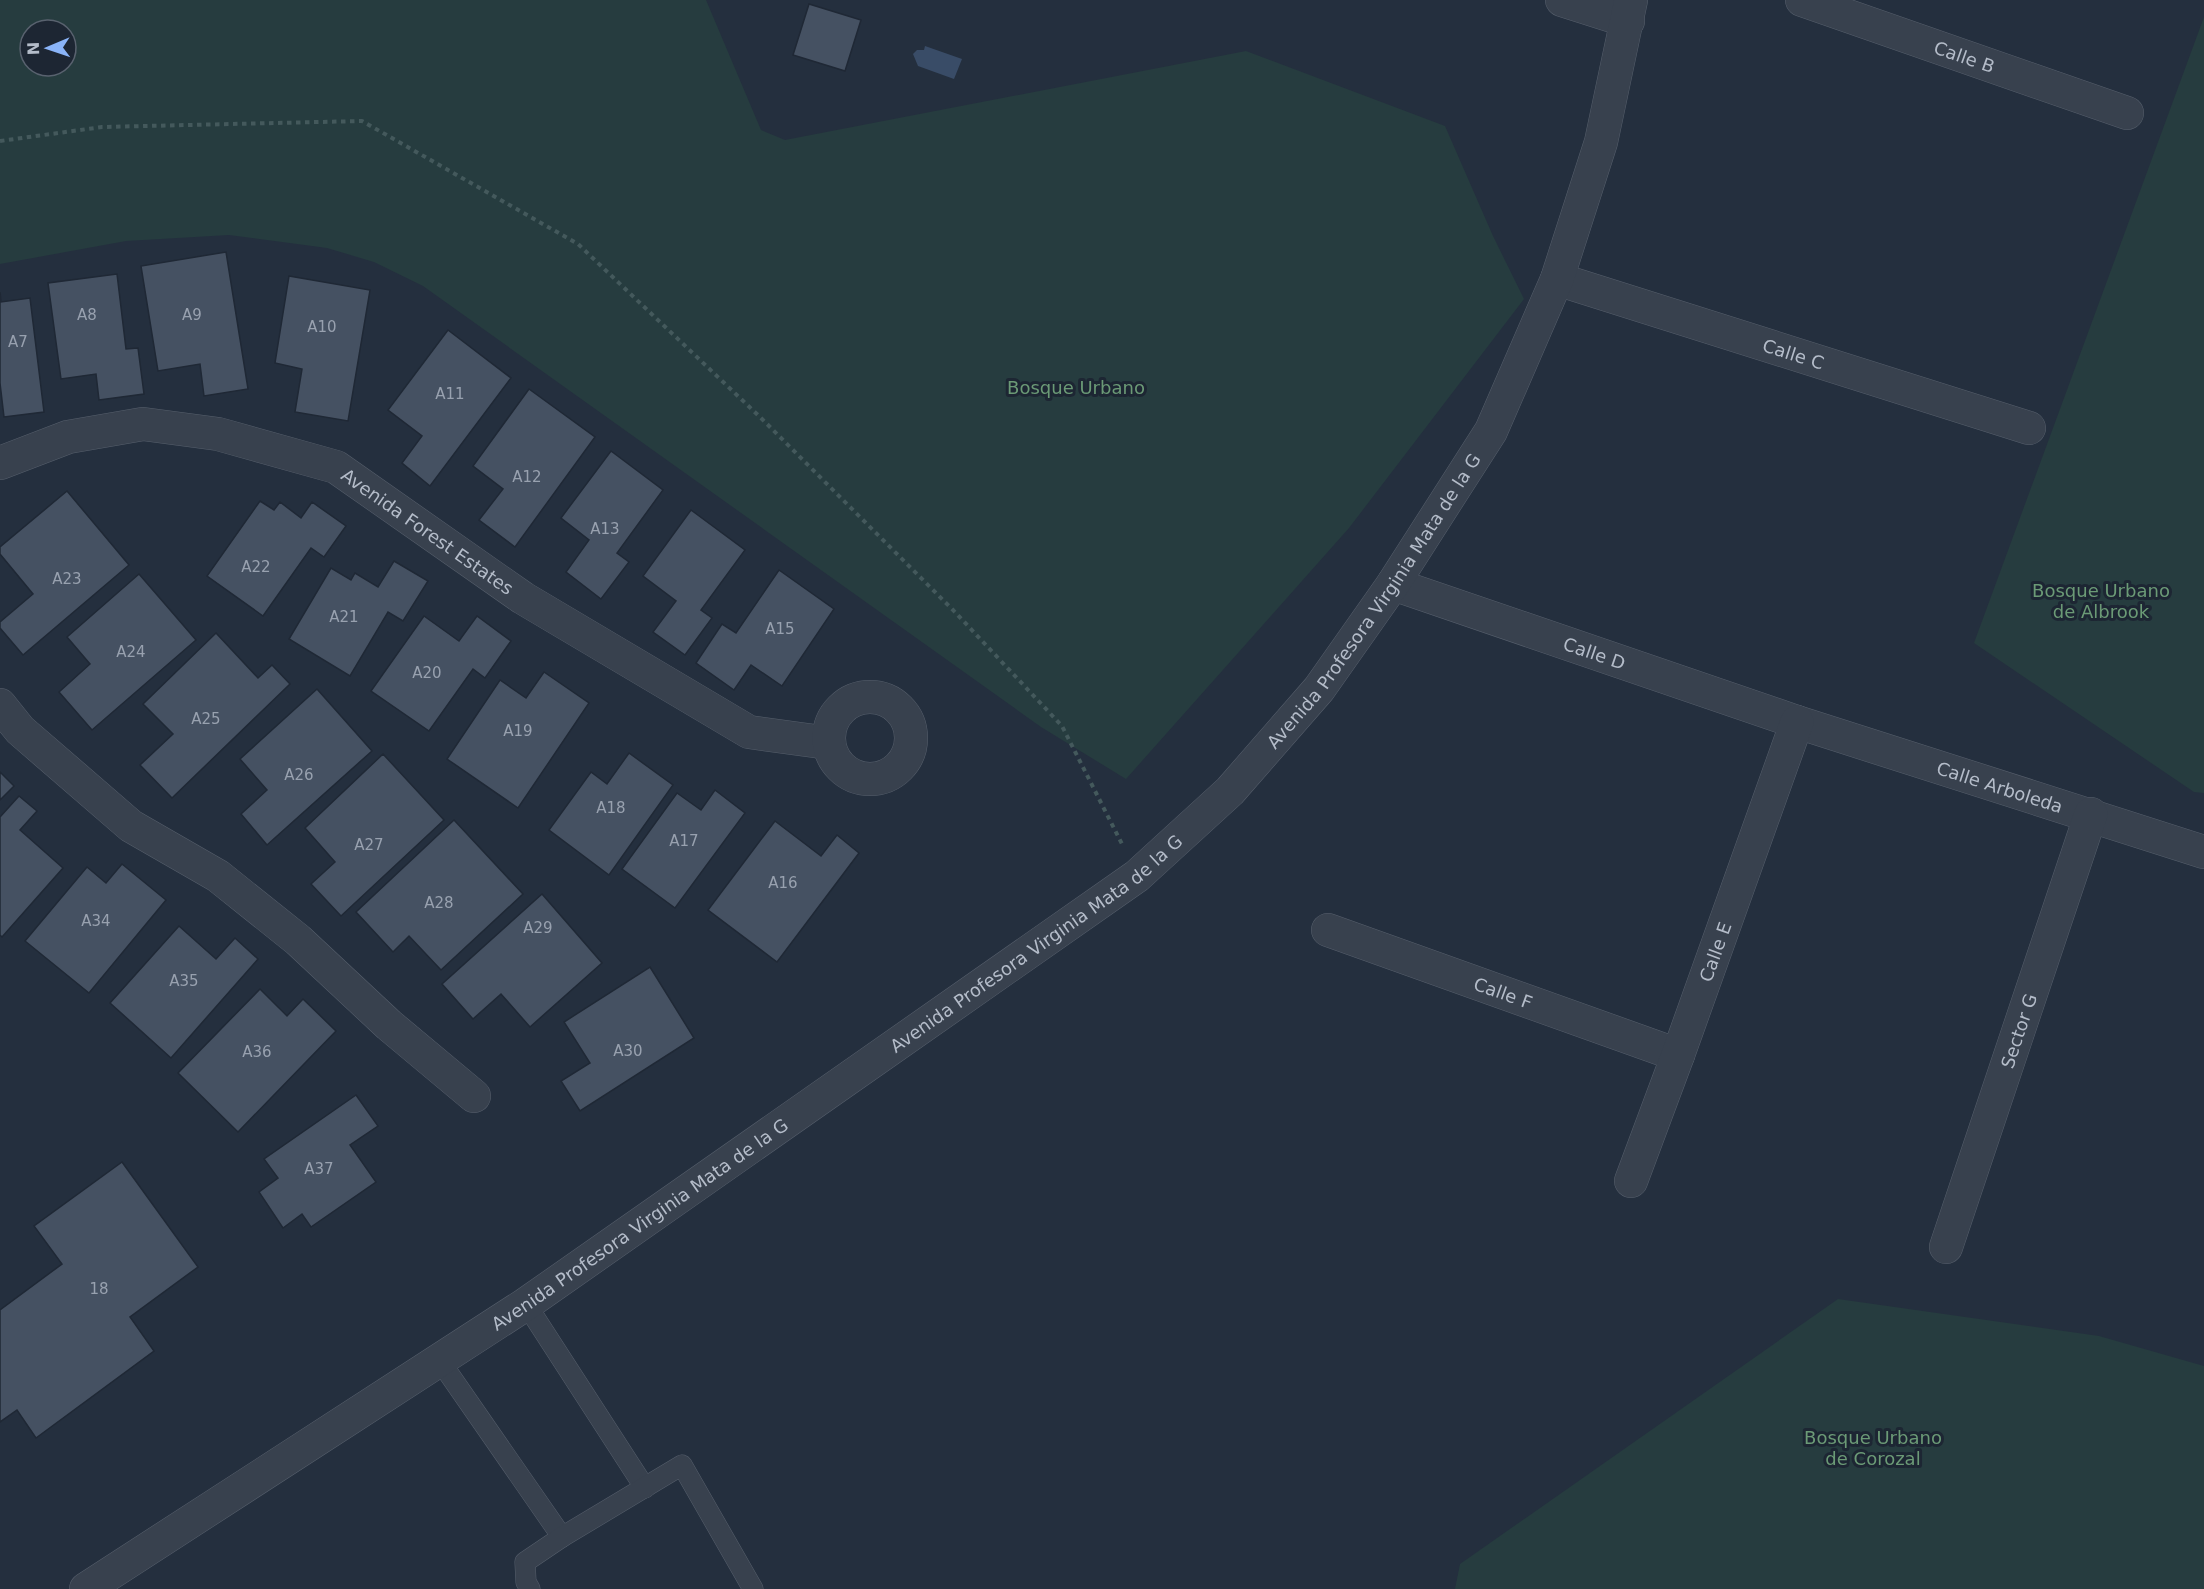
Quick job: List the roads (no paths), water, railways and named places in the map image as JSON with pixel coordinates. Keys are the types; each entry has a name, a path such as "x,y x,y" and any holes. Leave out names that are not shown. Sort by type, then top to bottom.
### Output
{"street":[{"path":"1562,0 1629,10"},
{"name":"Calle B","path":"1803,0 2127,113"},
{"name":"Avenida Profesora Virginia Mata de la G","path":"86,1589 526,1304 1137,876 1230,791 1319,689 1393,584 1491,431 1557,279 1601,142 1629,10"},
{"name":"Calle C","path":"1557,279 2029,428"},
{"name":"Avenida Forest Estates","path":"0,463 68,437 143,424 218,434 336,467 523,598 749,732 829,743"},
{"name":"Calle D","path":"1393,584 1797,722"},
{"path":"0,705 20,730 131,826 227,883 298,940 389,1025 474,1096"},
{"name":"Calle Arboleda","path":"1797,722 2091,814 2204,852"},
{"name":"Calle E","path":"1631,1181 1797,722"},
{"name":"Sector G","path":"1946,1247 2091,814"},
{"name":"Calle F","path":"1328,930 1678,1054"}],"lane":[{"path":"526,1304 645,1488"},
{"path":"440,1361 562,1537"},
{"path":"530,1589 526,1582 525,1562 562,1537 682,1465 753,1589"}],"water":[{"path":"925,46 962,59 954,79 918,66 913,54 917,50 924,50"}],"park label":[{"name":"Bosque Urbano","path":"1076,387"},
{"name":"Bosque Urbano de Albrook","path":"2101,600"},
{"name":"Bosque Urbano de Corozal","path":"1873,1447"}]}
